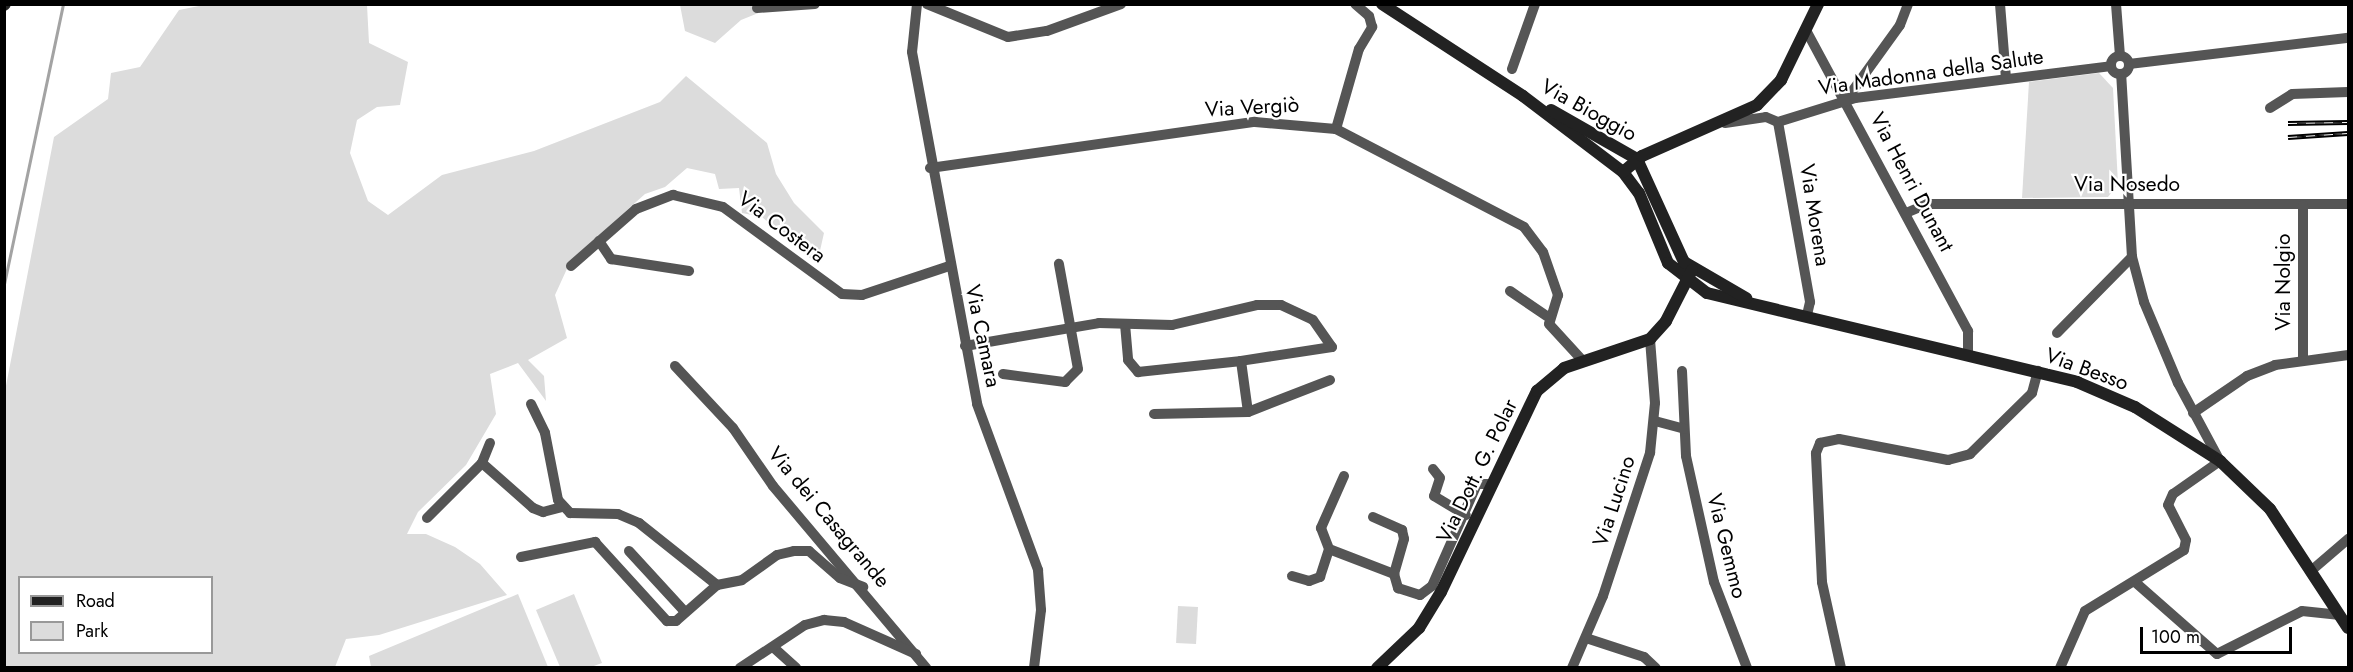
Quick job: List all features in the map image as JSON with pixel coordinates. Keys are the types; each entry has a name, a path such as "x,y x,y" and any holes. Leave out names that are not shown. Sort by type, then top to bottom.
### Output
{"main road":[{"name":"Via Bioggio","path":"1382,4 1523,96 1623,172"},
{"path":"1623,172 1637,159 1725,123 1774,90 1807,32 1818,4"},
{"name":"Via Bioggio","path":"1523,96 1608,138 1637,159"},
{"name":"Via Besso","path":"1637,159 1669,238 1689,275"},
{"name":"Via Besso","path":"1623,172 1639,194 1661,251 1714,295 1756,303 2038,371 2112,395 2220,461 2270,509 2312,570 2338,615 2349,628"},
{"path":"1650,339 1666,321 1689,275"},
{"name":"Via Dott. G. Polar","path":"1377,668 1419,628 1537,391 1550,376 1583,361 1650,339"}],"street":[{"path":"757,8 815,4"},
{"name":"Via Camara","path":"917,4 912,52 930,168 965,346 989,444 1038,570 1041,610 1034,668"},
{"path":"927,4 1008,37 1047,31 1121,4"},
{"path":"1336,129 1359,49 1372,27 1369,16 1355,4"},
{"path":"1512,69 1535,4"},
{"path":"1846,100 1900,25 1908,4"},
{"path":"2000,4 2006,79"},
{"path":"2060,668 2085,611 2184,550 2186,540 2168,505 2173,494 2220,461 2160,346 2133,257 2121,74 2125,60 2116,4"},
{"name":"Via Henri Dunant","path":"1807,32 1846,100 1968,331 1968,354"},
{"path":"2121,74 2112,66 2125,60 2349,39"},
{"name":"Via Madonna della Salute","path":"1725,123 1766,117 1778,122 1846,100 2112,66"},
{"path":"2270,108 2292,94 2349,92"},
{"name":"Via Vergiò","path":"930,168 1255,122 1336,129 1524,227 1543,252 1558,295 1548,317"},
{"name":"Via Morena","path":"1778,122 1810,302 1807,315"},
{"name":"Via Costera","path":"571,266 636,208 673,195 723,207 842,294 862,295 949,266"},
{"name":"Via Nosedo","path":"1906,213 1927,204 2349,204"},
{"name":"Via Nolgio","path":"2303,205 2303,360"},
{"path":"599,241 611,259 689,271"},
{"path":"2057,333 2133,257"},
{"path":"1003,374 1065,382 1078,369 1059,264"},
{"path":"1510,291 1548,317 1553,331 1583,361"},
{"path":"965,346 1072,329 1125,324 1172,325 1257,305 1281,305 1314,320 1327,333 1332,347 1241,362 1138,372 1128,360 1125,324"},
{"name":"Via Lucino","path":"1572,668 1586,638 1633,513 1654,421 1650,339"},
{"path":"2193,413 2247,376 2303,360 2349,355"},
{"path":"1241,362 1248,412"},
{"name":"Via dei Casagrande","path":"675,366 863,587 926,668"},
{"name":"Via Gemmo","path":"1682,371 1684,429 1718,597 1747,668"},
{"path":"1841,668 1822,582 1816,453 1820,443 1839,439 1948,460 1970,454 2032,393 2038,371"},
{"path":"1154,414 1248,412 1330,380"},
{"path":"531,404 545,433 562,507 570,513 618,514 639,523 717,585"},
{"path":"1654,421 1684,429"},
{"path":"427,518 482,462 490,443"},
{"path":"482,462 533,508 543,512 562,507"},
{"path":"1433,469 1440,478 1434,496 1466,515"},
{"path":"1292,576 1309,581 1320,577 1329,549 1322,528 1344,476"},
{"path":"1373,517 1402,530 1404,539 1394,574 1398,588 1427,593 1466,515 1477,484 1491,484"},
{"path":"2312,570 2349,538"},
{"path":"521,557 595,542 667,621 685,612 717,585 742,580 777,555 794,551 809,551 840,578 863,587"},
{"path":"1329,549 1394,574"},
{"path":"629,551 685,612"},
{"path":"2135,582 2217,654 2302,611 2338,615"},
{"path":"740,668 805,625 836,620 916,654"},
{"path":"1586,638 1644,657 1656,668"},
{"path":"773,647 796,668"}],"green space":[{"path":"209,4 367,5 369,43 408,62 400,105 377,107 357,120 350,153 368,201 388,215 442,175 534,151 660,102 686,76 767,143 776,174 794,203 824,233 817,264 762,217 742,213 739,188 719,189 715,174 687,168 665,187 645,194 571,260 555,295 567,338 528,360 544,376 546,401 518,363 490,374 496,414 466,465 418,512 407,534 426,534 455,547 480,564 507,595 379,635 346,639 335,667 5,668 5,391 54,137 108,99 111,73 140,67 179,10"},
{"path":"680,5 778,5 741,20 715,43 685,31"},
{"path":"2099,73 2113,88 2118,184 2108,197 2022,198 2029,82"},
{"path":"518,594 548,667 371,667 369,656"},
{"path":"574,594 602,663 591,667 560,667 536,610"},
{"path":"1178,606 1198,607 1196,644 1176,643"}],"waterway":[{"path":"4,284 63,4"}],"railway":[{"path":"2288,123 2348,122"},
{"path":"2288,137 2348,133"}]}
